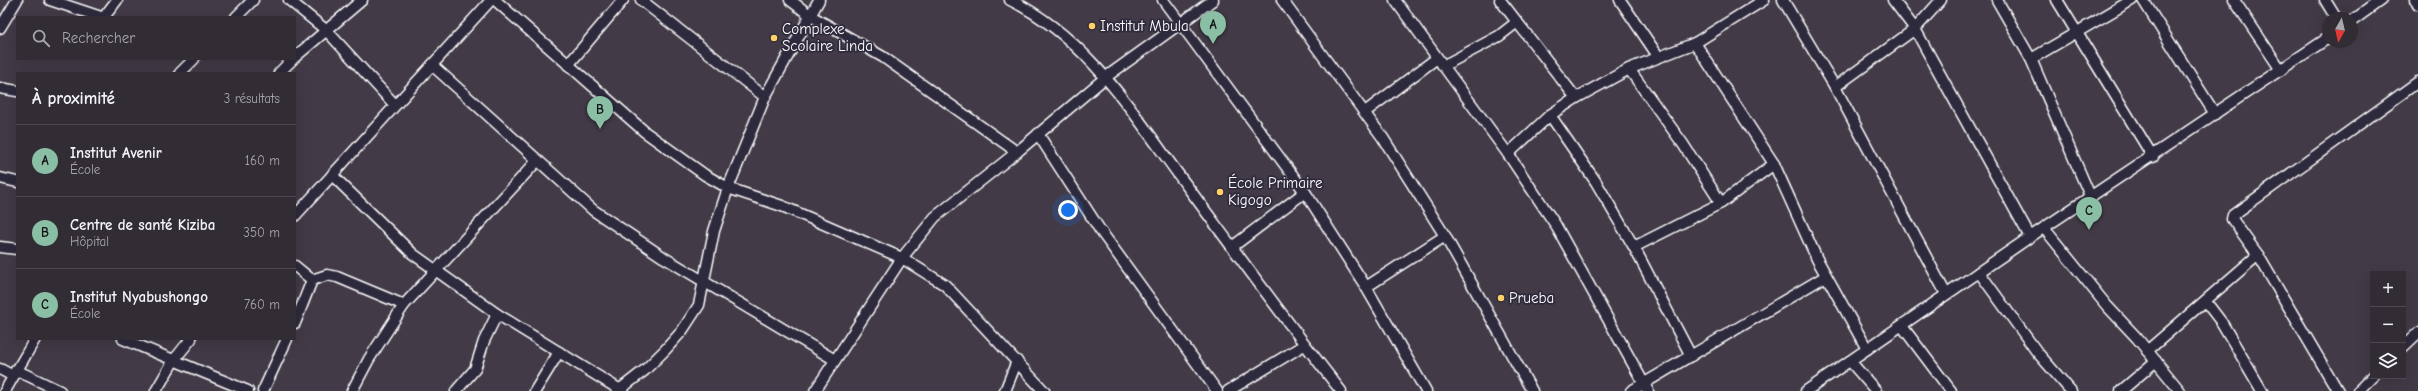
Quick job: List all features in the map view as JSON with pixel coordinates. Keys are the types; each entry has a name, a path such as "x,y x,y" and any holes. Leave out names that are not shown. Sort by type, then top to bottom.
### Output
{"street":[{"path":"0,28 17,0"},
{"path":"50,0 99,16"},
{"path":"103,16 117,0"},
{"path":"237,16 253,0"},
{"path":"289,0 326,31 395,105"},
{"path":"296,56 362,0"},
{"path":"296,215 491,0"},
{"path":"495,0 645,132 686,162 728,188 782,206 902,258 945,285 1044,391"},
{"path":"568,65 623,0"},
{"path":"642,0 765,97"},
{"path":"790,0 811,16 883,57 1017,152"},
{"path":"332,175 414,254 497,314 620,390 645,370 682,331 699,305 714,231 728,188 765,97 820,0"},
{"path":"1010,0 1044,19 1061,32 1106,77 1304,345 1341,391"},
{"path":"1163,0 1304,192 1366,288 1426,391"},
{"path":"815,391 902,258 935,217 1017,152 1106,77 1182,24 1213,0"},
{"path":"1282,0 1364,112 1445,236 1532,391"},
{"path":"1395,0 1508,154 1567,243 1646,388"},
{"path":"1500,0 1576,98"},
{"path":"1620,0 1658,56"},
{"path":"1508,154 1550,115 1576,98 1658,56 1695,43 1764,0"},
{"path":"1783,0 1835,87 1946,294"},
{"path":"1894,0 1915,29 2030,237"},
{"path":"1835,87 1915,29 1941,0"},
{"path":"1997,0 2031,59 2091,198"},
{"path":"2057,0 2079,32 2153,157"},
{"path":"2031,59 2132,0"},
{"path":"2143,0 2215,114"},
{"path":"2234,0 2281,70"},
{"path":"2325,0 2332,12"},
{"path":"2358,17 2381,0"},
{"path":"2416,0 2418,4"},
{"path":"1364,112 1440,62 1499,36 1517,22"},
{"path":"1806,391 2030,237 2153,157 2322,42"},
{"path":"1695,43 1774,164 1826,276 1867,349"},
{"path":"181,72 193,60"},
{"path":"280,72 292,60"},
{"path":"432,65 593,210 704,283 835,360"},
{"path":"1630,69 1683,144 1721,203"},
{"path":"2338,391 2258,255 2233,223 2233,215 2418,82"},
{"path":"0,88 16,91"},
{"path":"1550,115 1596,182 1634,246 1691,356"},
{"path":"1038,134 1100,230 1217,391"},
{"path":"352,391 369,359 404,305 538,160"},
{"path":"1634,246 1721,203 1774,164"},
{"path":"0,178 16,182"},
{"path":"1232,247 1304,192"},
{"path":"2044,228 2107,306 2156,361 2180,391"},
{"path":"1366,288 1445,236"},
{"path":"0,247 16,249"},
{"path":"2147,351 2206,302 2258,255"},
{"path":"296,267 312,280"},
{"path":"1979,272 2037,352 2071,391"},
{"path":"296,320 312,280 327,275 337,277 404,305"},
{"path":"1631,391 1646,388 1691,356 1826,276"},
{"path":"2206,302 2222,323 2262,391"},
{"path":"456,391 475,369 484,341 497,314"},
{"path":"1902,326 1952,391"},
{"path":"2406,344 2418,333"},
{"path":"5,391 34,340"},
{"path":"125,340 248,391"},
{"path":"156,391 174,360 190,340"},
{"path":"263,391 287,340"},
{"path":"1228,391 1304,345"},
{"path":"535,391 560,352"},
{"path":"1005,391 1017,361"},
{"path":"1850,361 1876,391"},
{"path":"2121,391 2156,361"},
{"path":"0,369 60,391"},
{"path":"2358,391 2370,379"}],"place":[{"name":"Institut Mbula","path":"1092,26"},
{"name":"Complexe Scolaire Linda","path":"774,38"},
{"name":"Institut Avenir","path":"1213,44"},
{"name":"Centre de santé Kiziba","path":"600,129"},
{"name":"École Primaire Kigogo","path":"1220,192"},
{"name":"Institut Nyabushongo","path":"2089,230"},
{"name":"Prueba","path":"1501,298"}]}
